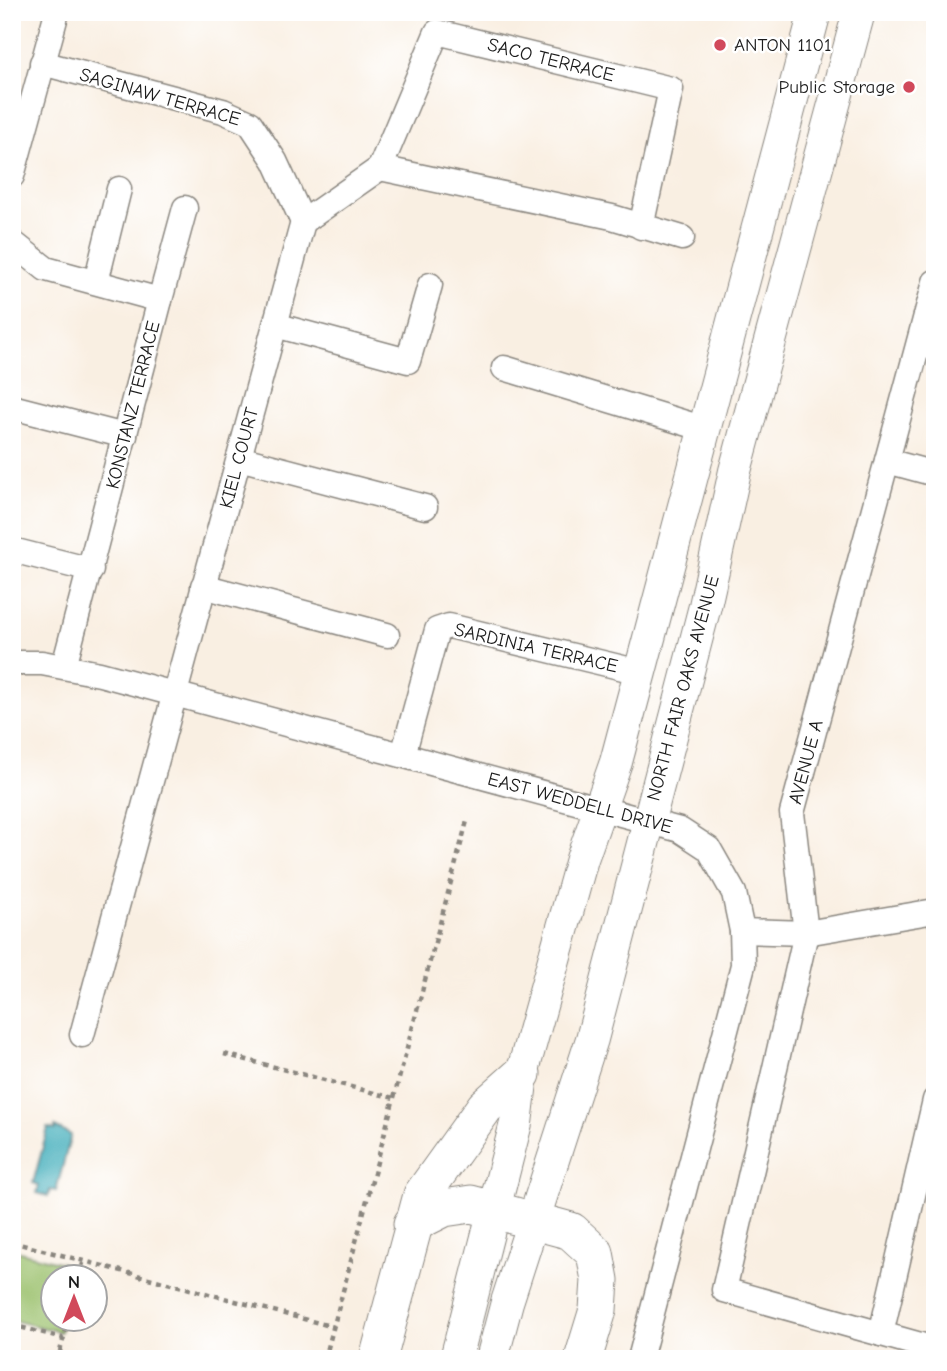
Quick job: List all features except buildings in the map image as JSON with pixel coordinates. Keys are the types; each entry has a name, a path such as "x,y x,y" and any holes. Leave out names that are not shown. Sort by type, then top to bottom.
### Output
{"highway":[{"path":"378,1359 412,1224 432,1177 485,1107 522,1074"},
{"path":"412,1224 444,1208 471,1204 571,1231 595,1253 600,1280 598,1310 583,1359"}],"main road":[{"path":"456,1359 516,1123 522,1074 582,859 640,672 815,12"},
{"name":"NORTH FAIR OAKS AVENUE","path":"492,1359 533,1219 592,1039 705,606 735,471 859,12"}],"street":[{"path":"12,176 57,12"},
{"name":"SACO TERRACE","path":"380,168 438,32 671,89 641,227"},
{"name":"SAGINAW TERRACE","path":"42,63 223,111 250,124 275,161 303,222"},
{"path":"303,222 380,168 612,217 682,238"},
{"path":"96,282 119,189"},
{"path":"160,300 185,208"},
{"name":"KIEL COURT","path":"82,1035 303,222"},
{"name":"KONSTANZ TERRACE","path":"12,242 46,269 160,300 64,666"},
{"name":"AVENUE A","path":"881,1334 724,1290 806,933 792,813 935,282"},
{"path":"275,325 408,361 430,285"},
{"path":"504,368 705,429"},
{"path":"12,407 125,436"},
{"path":"239,458 425,507"},
{"path":"887,461 935,474"},
{"path":"12,550 91,570"},
{"path":"203,586 387,635"},
{"name":"SARDINIA TERRACE","path":"403,755 437,630 449,626 640,672"},
{"name":"EAST WEDDELL DRIVE","path":"12,663 64,666 173,693 680,830 709,849 734,893 742,931 743,965 640,1359"},
{"path":"742,931 806,933 935,911"},
{"path":"935,1100 881,1334 935,1349"}],"path":[{"path":"325,1359 467,821"},
{"path":"224,1054 394,1098"},
{"path":"12,1242 80,1262"},
{"path":"108,1269 334,1327"},
{"path":"12,1325 63,1338"},
{"path":"65,1332 59,1355 71,1359"}],"green space":[{"path":"12,1250 58,1262 38,1262 38,1326 12,1320"}],"water":[{"path":"55,1127 71,1135 56,1191 50,1190 48,1196 37,1193 39,1185 33,1183 48,1128 55,1130"}],"place":[{"name":"ANTON 1101","path":"720,45"},
{"name":"Public Storage","path":"909,87"}]}
